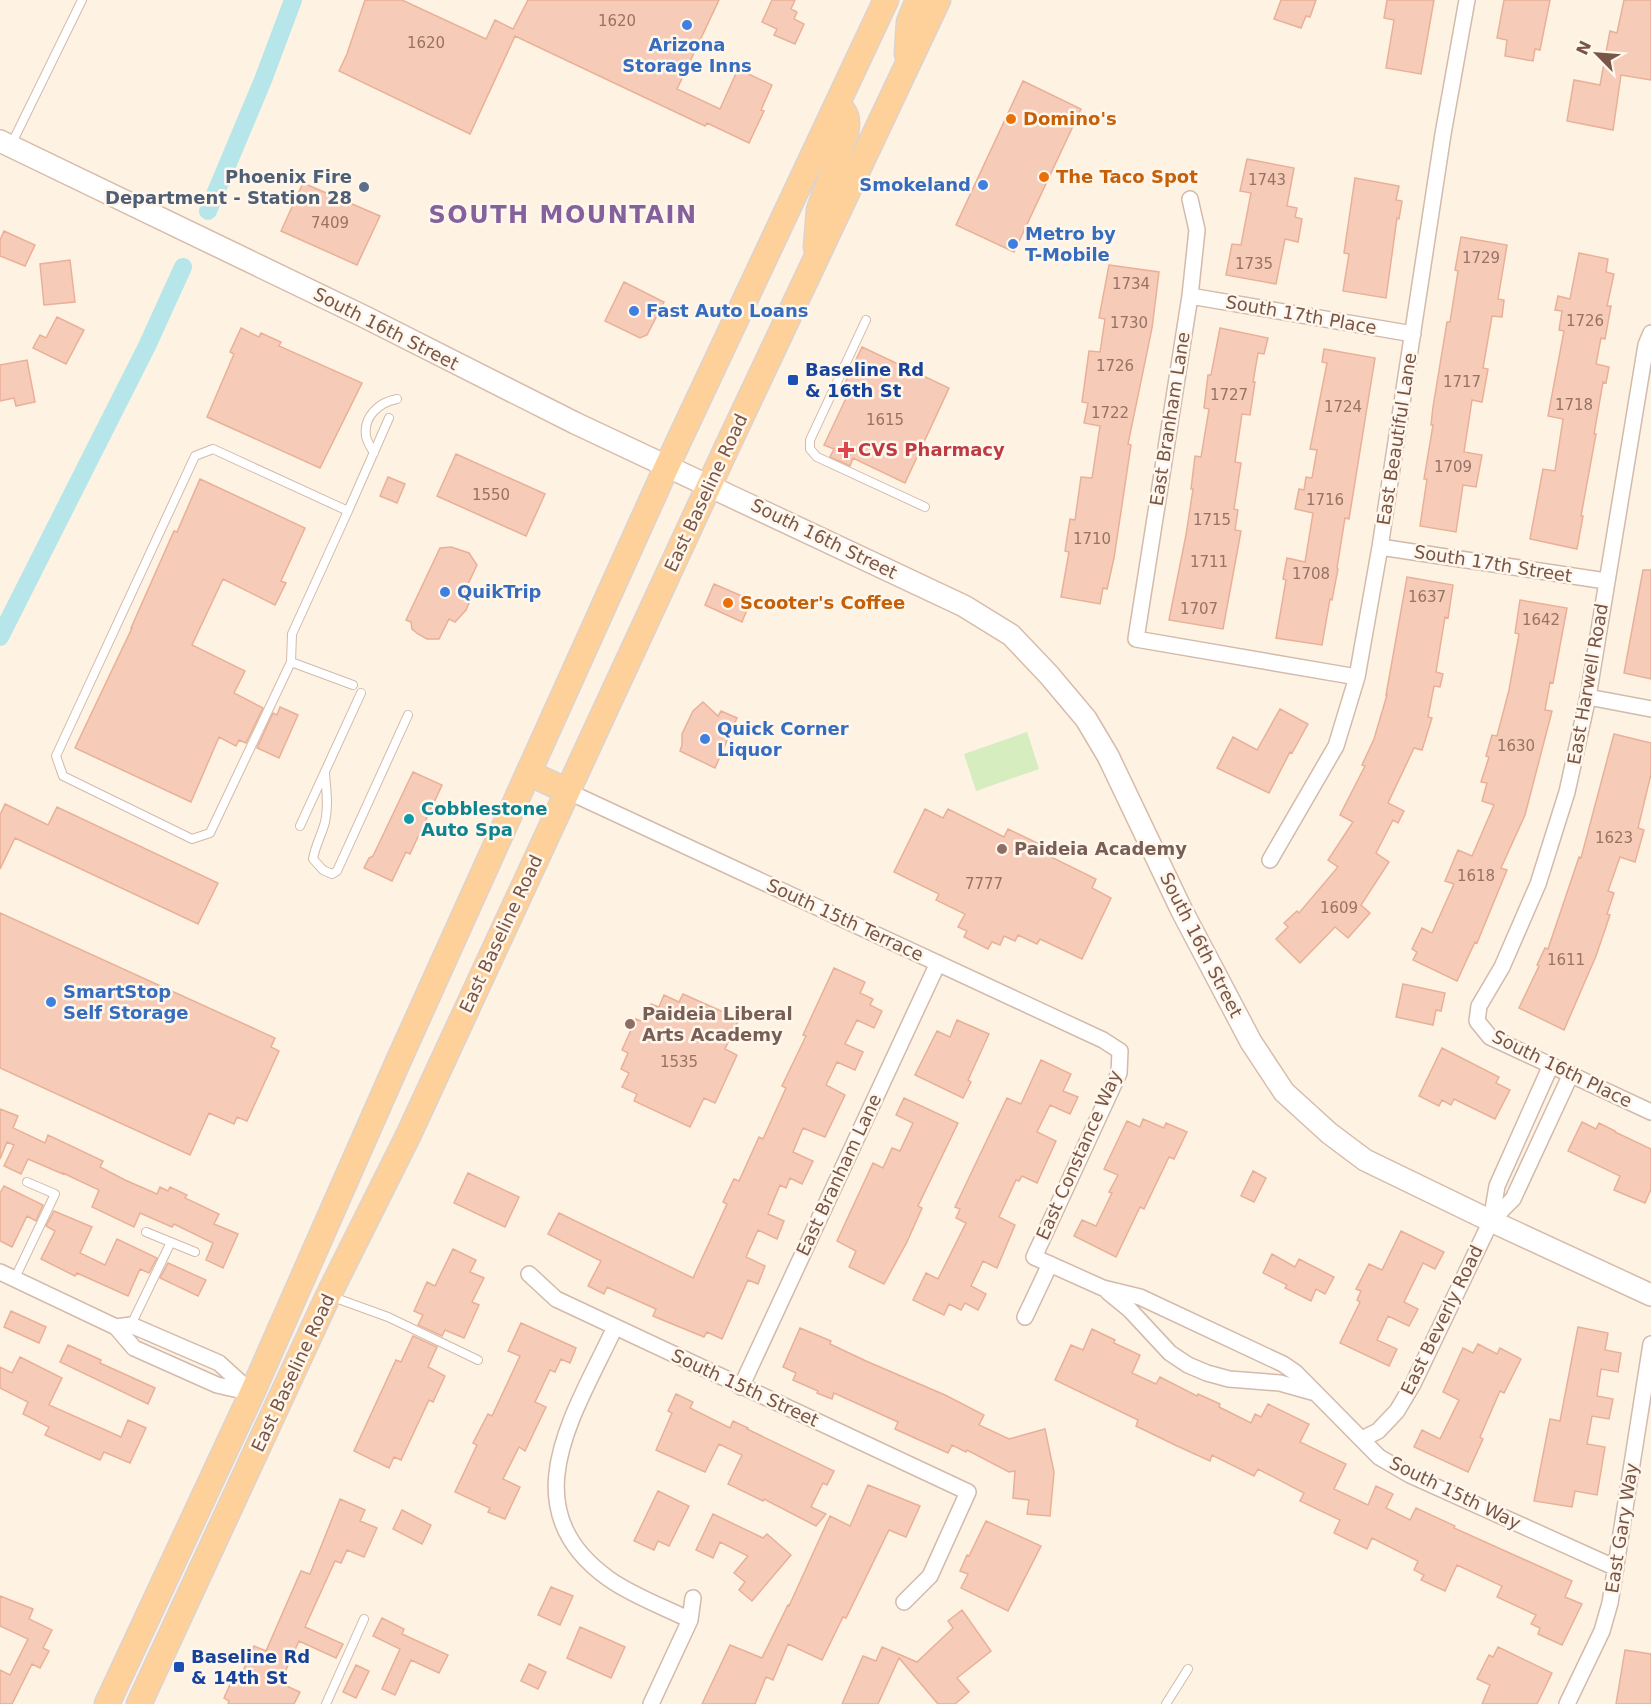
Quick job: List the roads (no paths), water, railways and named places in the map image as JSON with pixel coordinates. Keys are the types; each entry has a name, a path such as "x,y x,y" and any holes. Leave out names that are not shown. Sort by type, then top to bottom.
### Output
{"main road":[{"name":"East Baseline Road","path":"107,1704 252,1393 667,466 886,0"},
{"path":"906,68 909,22 918,0"},
{"name":"East Baseline Road","path":"139,1704 328,1296 408,1136 938,0"},
{"path":"815,261 819,210 848,124 844,110 837,105"},
{"name":"South 16th Street","path":"5,144 188,231 567,419 963,606 1011,635 1049,675 1091,728 1107,756 1182,911 1251,1042 1284,1092 1329,1133 1365,1160 1651,1295"},
{"path":"529,773 567,791"},
{"path":"252,1393 278,1404"}],"street":[{"name":"East Beautiful Lane","path":"1270,860 1336,746 1357,677 1380,547 1467,0"},
{"name":"East Branham Lane","path":"1190,199 1197,231 1190,296 1136,639 1357,677"},
{"name":"South 17th Place","path":"1190,296 1413,334"},
{"name":"East Harwell Road","path":"1477,1021 1479,1006 1502,967 1538,884 1567,792 1588,697 1646,345 1651,333"},
{"name":"South 17th Street","path":"1380,547 1606,582"},
{"path":"1588,697 1651,709"},
{"name":"South 15th Terrace","path":"567,791 1103,1040 1120,1052"},
{"name":"East Branham Lane","path":"741,1387 938,963"},
{"name":"South 16th Place","path":"1477,1021 1490,1037 1651,1112"},
{"name":"East Constance Way","path":"1034,1257 1119,1073 1120,1052"},
{"name":"East Beverly Road","path":"1362,1439 1378,1431 1396,1411 1413,1384 1491,1221 1497,1186 1551,1065"},
{"name":"East Beverly Road","path":"1491,1221 1513,1199 1571,1074"},
{"name":"South 15th Way","path":"1034,1257 1103,1288 1140,1297 1283,1364 1296,1373 1312,1392 1379,1457 1410,1475 1616,1568"},
{"name":"East Constance Way","path":"1025,1317 1050,1264"},
{"path":"0,1272 123,1326 172,1342 222,1365 252,1393"},
{"name":"South 15th Street","path":"529,1274 556,1299 968,1492 930,1576 904,1602"},
{"name":"South 15th Way","path":"1103,1288 1130,1310 1170,1353 1188,1365 1207,1374 1280,1383 1312,1392"},
{"path":"123,1326 134,1348 217,1385 252,1393"},
{"path":"615,1327 571,1420 558,1458 555,1496 559,1515 567,1534 579,1552 610,1580 690,1620"},
{"path":"164,1361 172,1342"},
{"name":"East Gary Way","path":"1567,1704 1607,1617 1651,1344"},
{"path":"651,1704 690,1620 693,1598"}],"lane":[{"path":"5,144 82,0"},
{"path":"866,320 810,440 810,449 817,457 925,507"},
{"path":"374,453 367,439 366,426 374,410 386,401 397,399"},
{"path":"348,511 213,449 195,456 56,756 63,776 192,838 210,833 291,662 292,634 348,511 389,418"},
{"path":"291,662 353,685"},
{"path":"300,826 361,693"},
{"path":"325,773 327,804 325,824 315,846 313,859 323,870 332,874 337,871 408,715"},
{"path":"15,1278 55,1194 27,1182"},
{"path":"146,1232 195,1252"},
{"path":"123,1326 171,1242"},
{"path":"328,1296 388,1317 478,1360"},
{"path":"326,1704 364,1619"},
{"path":"1166,1704 1188,1669"}],"waterway":[{"path":"208,211 263,80 293,0"},
{"path":"0,637 147,346 183,267"}],"place":[{"name":"Arizona Storage Inns","path":"687,25"},
{"name":"Domino's","path":"1011,119"},
{"name":"The Taco Spot","path":"1044,177"},
{"name":"Smokeland","path":"983,185"},
{"name":"Phoenix Fire Department - Station 28","path":"364,187"},
{"name":"Metro by T-Mobile","path":"1013,244"},
{"name":"Fast Auto Loans","path":"634,311"},
{"name":"Baseline Rd & 16th St","path":"793,380"},
{"name":"CVS Pharmacy","path":"846,450"},
{"name":"QuikTrip","path":"445,592"},
{"name":"Scooter's Coffee","path":"728,603"},
{"name":"Quick Corner Liquor","path":"705,739"},
{"name":"Cobblestone Auto Spa","path":"409,819"},
{"name":"Paideia Academy","path":"1002,849"},
{"name":"SmartStop Self Storage","path":"51,1002"},
{"name":"Paideia Liberal Arts Academy","path":"630,1024"},
{"name":"Baseline Rd & 14th St","path":"179,1667"}],"district":[{"name":"SOUTH MOUNTAIN","path":"563,215"}]}
